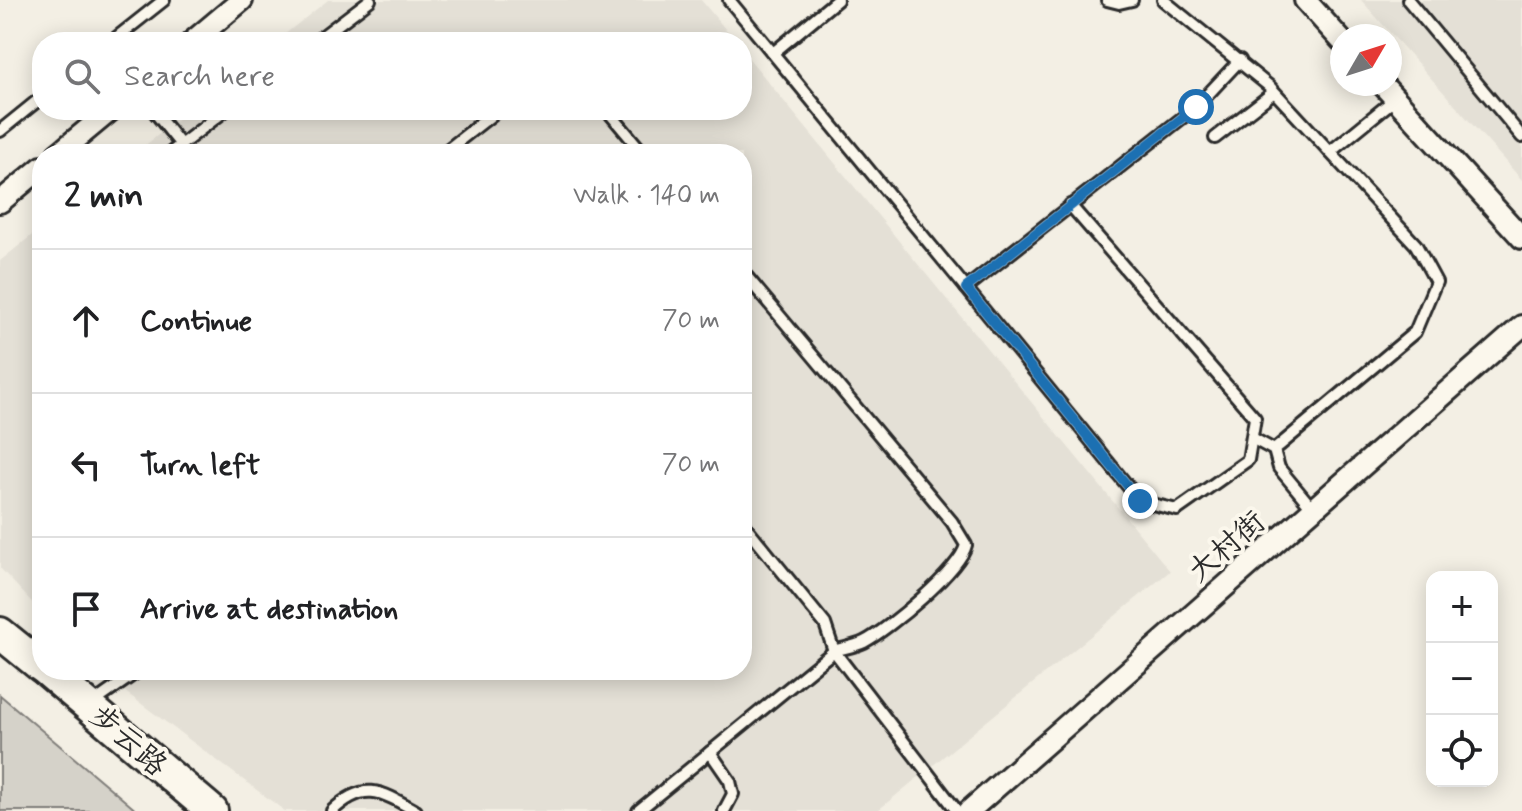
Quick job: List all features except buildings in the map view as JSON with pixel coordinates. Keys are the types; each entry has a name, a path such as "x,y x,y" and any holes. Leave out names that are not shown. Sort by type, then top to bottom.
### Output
{"street":[{"path":"204,32 242,0"},
{"path":"1305,0 1330,28"},
{"path":"1393,96 1522,238"},
{"path":"70,144 99,120"},
{"path":"0,202 32,175"},
{"name":"大村街","path":"969,811 1522,326"},
{"name":"步云路","path":"0,633 32,658"},
{"name":"步云路","path":"59,680 212,811"}],"lane":[{"path":"124,32 164,0"},
{"path":"328,32 370,0"},
{"path":"729,0 1140,501 1177,510 1248,460 1255,418 1070,205"},
{"path":"773,53 837,0"},
{"path":"1107,0 1119,3 1132,0"},
{"path":"1163,0 1240,60 1274,92 1416,245 1436,282 1415,332 1274,450"},
{"path":"1408,0 1522,137"},
{"path":"966,288 1196,107 1240,60"},
{"path":"1215,138 1274,92"},
{"path":"1330,152 1383,96"},
{"path":"0,131 32,105"},
{"path":"161,120 180,144"},
{"path":"182,144 213,120"},
{"path":"455,144 485,120"},
{"path":"615,120 636,144"},
{"path":"638,811 834,651 864,642 947,576 963,558 966,545 952,522 752,283"},
{"path":"1252,438 1274,450 1279,468 1313,509"},
{"path":"752,534 825,624 834,651 957,811"},
{"path":"90,706 126,680"},
{"path":"710,752 730,781 733,794 724,811"},
{"path":"332,811 354,793 372,790 416,811"}],"shaded area":[{"path":"328,0 701,0 728,32 288,32"},
{"path":"1361,0 1522,0 1522,180 1402,46 1402,24 1382,24"},
{"path":"752,62 1170,571 877,811 285,811 109,680 752,680 752,144 147,144 177,120 752,120"},
{"path":"32,235 32,602 0,568 0,261"},
{"path":"0,695 137,811 0,811"}],"route":[{"path":"1140,501 966,288 1196,107"}]}
